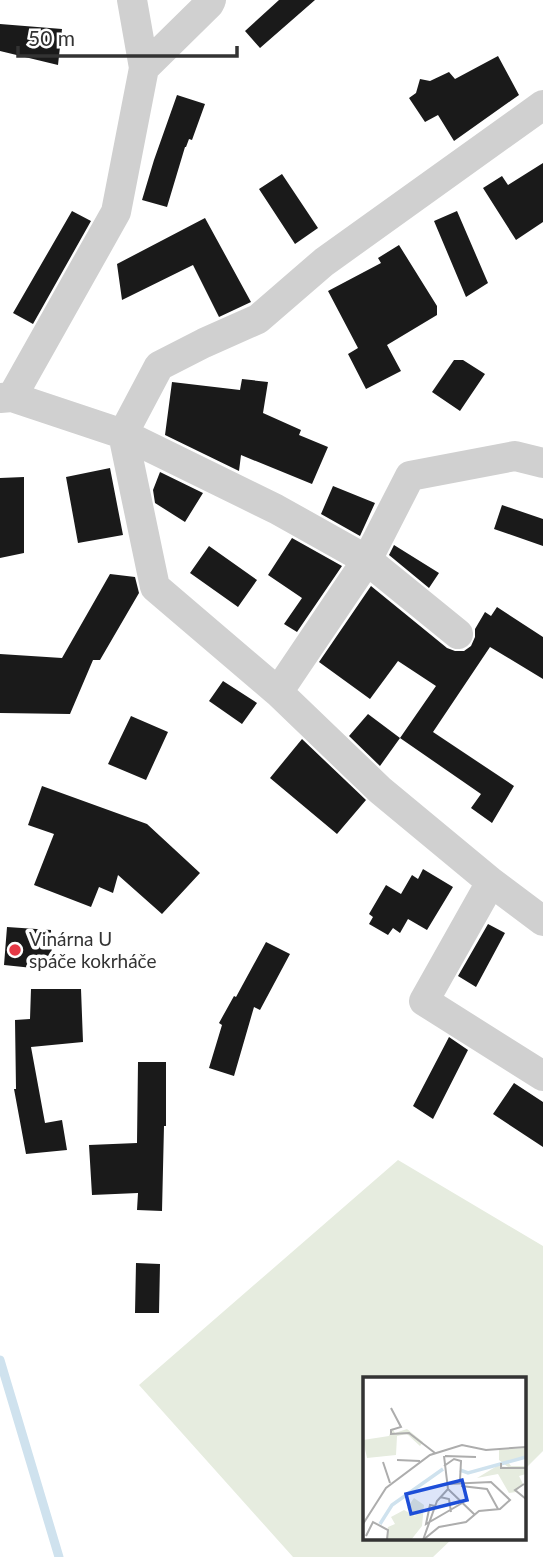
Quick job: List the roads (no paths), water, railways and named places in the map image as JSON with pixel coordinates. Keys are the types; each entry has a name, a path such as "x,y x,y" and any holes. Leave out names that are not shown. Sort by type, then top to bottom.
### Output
{"street":[{"path":"132,0 144,68 116,212 6,397 123,434 276,509 367,560 458,634"},
{"path":"144,68 211,0"},
{"path":"543,105 324,262 258,319 159,366 123,434 155,587 278,692 380,790 491,882 543,921"},
{"path":"278,692 367,560 410,476 515,456 543,463"},
{"path":"491,882 424,1001 543,1076"}],"waterway":[{"path":"0,1360 59,1557"}],"place":[{"name":"Vinárna U spáče kokrháče","path":"15,950"}]}
